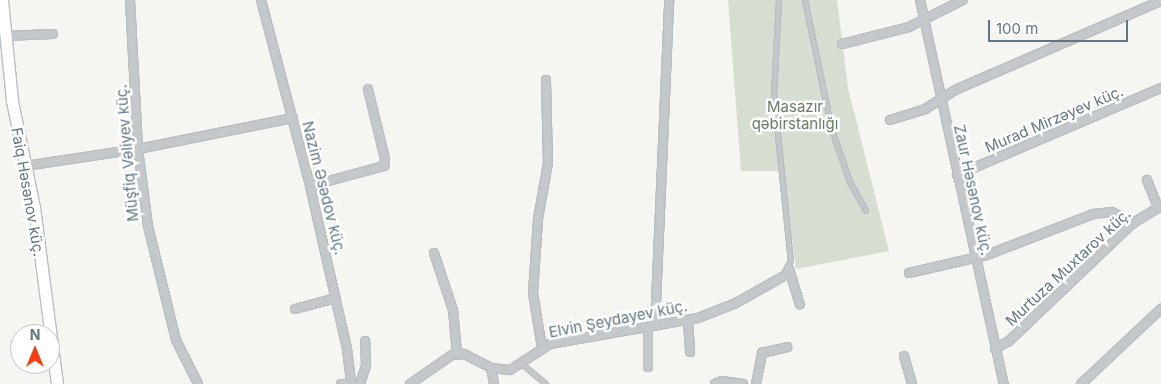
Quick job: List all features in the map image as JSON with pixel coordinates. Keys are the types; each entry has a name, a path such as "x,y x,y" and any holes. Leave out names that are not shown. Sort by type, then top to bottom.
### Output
{"street":[{"name":"Faiq Həsənov küç.","path":"2,0 4,36 25,166 34,207 47,324"},
{"name":"Müşfiq Vəliyev küç.","path":"130,0 138,149 148,226 176,340 198,384"},
{"name":"Nazim Əsədov küç.","path":"261,0 310,186 336,298 351,384"},
{"path":"648,368 669,0"},
{"name":"Zaur Həsənov küç.","path":"920,0 939,99 1004,384"},
{"path":"842,44 909,27 963,0"},
{"path":"890,120 925,109 939,99 1161,0"},
{"path":"4,36 53,34"},
{"path":"542,348 532,293 538,219 548,163 546,80"},
{"name":"Murad Mirzəyev küç.","path":"957,175 1161,88"},
{"path":"310,186 384,166 385,160 368,89"},
{"path":"25,166 138,149 293,118"},
{"path":"1147,180 1160,207"},
{"name":"Murtuza Muxtarov küç.","path":"995,349 1009,341 1132,223 1160,207"},
{"path":"909,273 974,258 1093,214 1112,212 1132,223"},
{"path":"410,384 457,353 453,310 434,252"},
{"path":"789,269 800,304"},
{"name":"Elvin Şeydayev küç.","path":"457,353 491,368 510,370 522,364 542,348 560,341 688,321 736,303 782,277"},
{"path":"295,309 336,298"},
{"path":"1081,384 1161,309"},
{"path":"688,321 690,352"},
{"path":"360,384 366,365 365,341"},
{"path":"756,384 762,353 787,346"},
{"path":"904,356 912,384"},
{"path":"491,368 494,384"},
{"path":"714,384 722,381 744,384"}],"lane":[{"path":"779,0 774,95 791,251 789,269 782,277"},
{"path":"804,0 832,130 850,182 866,211"},
{"path":"522,364 546,384"}],"green space":[{"name":"Masazır qəbirstanlığı","path":"728,0 837,0 848,88 889,251 796,269 783,171 741,171"}]}
